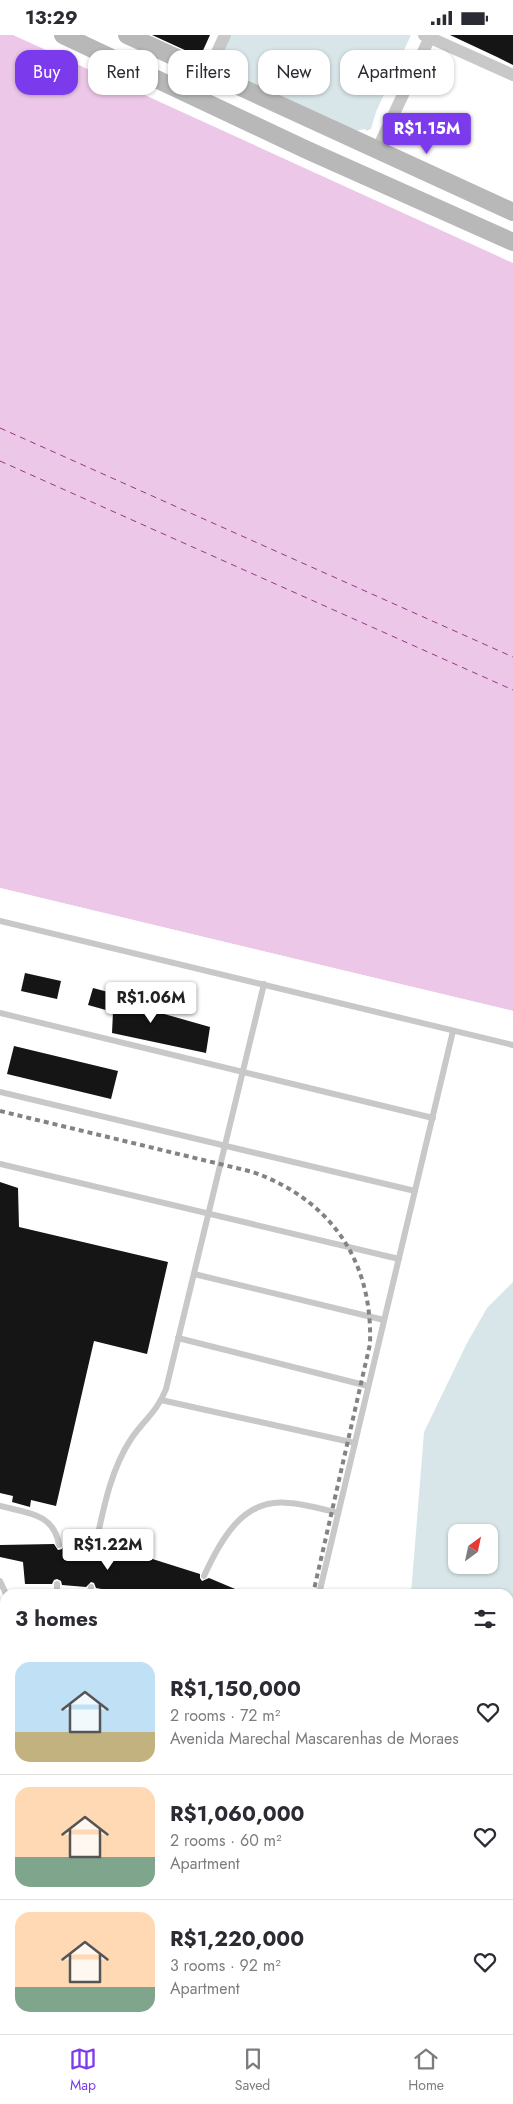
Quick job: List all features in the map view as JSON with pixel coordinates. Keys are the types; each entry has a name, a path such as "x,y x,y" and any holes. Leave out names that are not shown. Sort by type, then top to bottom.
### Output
{"main road":[{"path":"63,35 307,150 513,242"},
{"path":"127,35 168,54"},
{"path":"248,90 513,213"}],"street":[{"path":"218,50 225,35"},
{"path":"377,150 428,36 513,75"}],"lane":[{"path":"0,921 513,1045"},
{"path":"95,1547 109,1487 124,1451 131,1439 156,1411 166,1389 264,985"},
{"path":"0,1013 432,1118"},
{"path":"320,1589 453,1031"},
{"path":"0,1092 415,1191"},
{"path":"0,1165 399,1259"},
{"path":"194,1273 384,1320"},
{"path":"178,1338 368,1386"},
{"path":"161,1400 355,1443"},
{"path":"204,1576 231,1527 247,1513 257,1508 287,1502 338,1513"},
{"path":"0,1506 44,1518 55,1529 59,1545"}],"shaded area":[{"path":"0,35 13,35 46,50 15,50 15,95 78,95 78,65 88,69 88,95 145,95 513,263 513,1011 0,888"},
{"path":"230,35 411,35 404,50 340,50 340,95 384,95 371,129 366,131 365,129 355,131 263,95 330,95 330,50 258,50 258,93 248,89 248,50 223,50"},
{"path":"513,1282 513,1589 411,1589 424,1432 467,1343 487,1308"}],"pier":[{"path":"0,888 513,1011 513,1014 0,891"}],"building":[{"path":"152,35 210,35 203,50 185,50"},
{"path":"450,35 513,35 513,65 497,57"},
{"path":"25,973 61,981 57,999 21,991"},
{"path":"93,988 123,996 122,1002 210,1027 206,1053 112,1033 113,1012 88,1005"},
{"path":"14,1046 118,1071 111,1099 7,1074"},
{"path":"0,1182 18,1188 19,1227 168,1262 147,1354 94,1341 56,1506 31,1500 30,1507 12,1502 13,1496 0,1493"},
{"path":"54,1544 58,1550 62,1549 64,1545 83,1546 90,1547 94,1553 98,1552 100,1548 143,1556 200,1574 202,1581 209,1578 235,1589 102,1589 96,1588 94,1583 91,1582 86,1587 62,1585 61,1581 57,1579 52,1584 25,1584 23,1562 0,1557 0,1545"}],"ferry route":[{"path":"0,428 513,657"},
{"path":"0,461 513,690"}],"railway":[{"path":"0,1111 253,1172 281,1184 305,1199 325,1217 342,1237 355,1260 364,1286 369,1314 370,1344 314,1589"}]}
